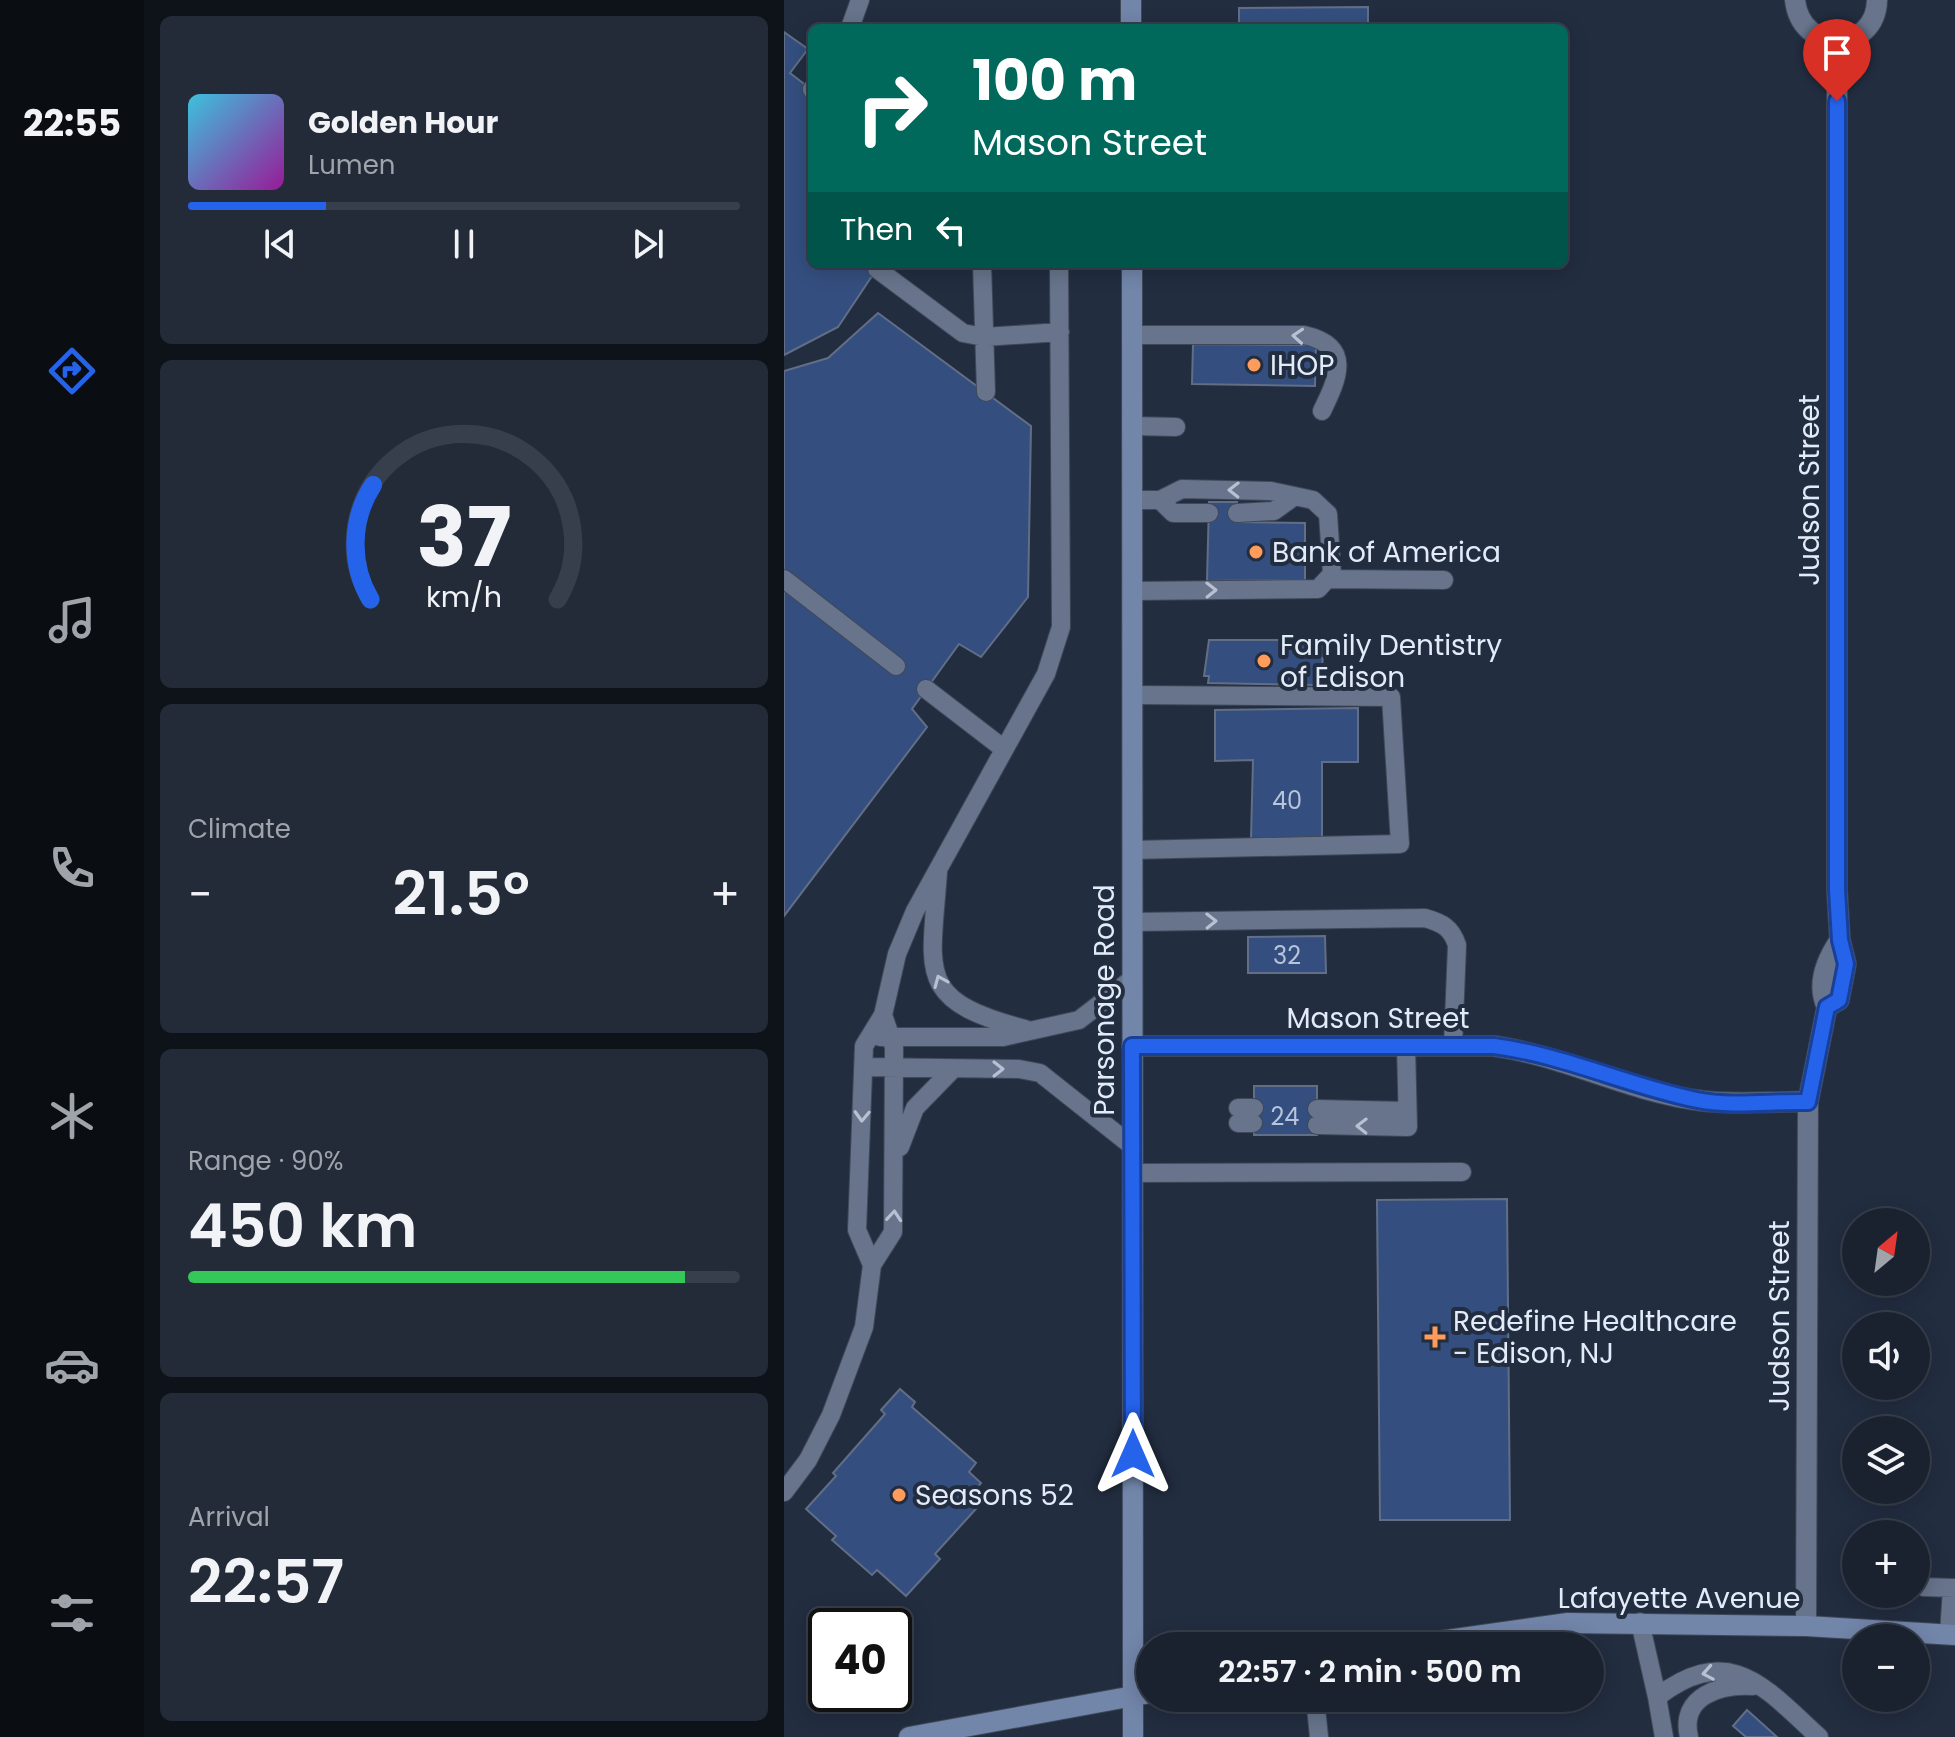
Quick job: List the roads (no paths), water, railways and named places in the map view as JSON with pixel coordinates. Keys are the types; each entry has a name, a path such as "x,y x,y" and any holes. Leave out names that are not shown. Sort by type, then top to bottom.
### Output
{"street":[{"path":"1131,0 1131,24"},
{"path":"1795,0 1802,24 1812,33 1837,41 1863,31 1872,20 1877,0"},
{"name":"Judson Street","path":"1806,1626 1808,1102 1827,1007 1822,996 1826,960 1840,940 1837,41"},
{"name":"Parsonage Road","path":"1132,268 1132,1173 1141,1632"},
{"name":"Mason Street","path":"1132,1046 1453,1046 1531,1051 1654,1091 1702,1101 1808,1102"},
{"name":"Lafayette Avenue","path":"1504,1632 1568,1623 1640,1622 1952,1634"},
{"path":"909,1737 1136,1695"},
{"name":"Parsonage Road","path":"1133,1737 1138,1712"}],"lane":[{"path":"851,24 860,0"},
{"path":"982,268 986,392"},
{"path":"872,1265 857,1230 864,1046 883,1015 897,954 939,865 1046,674 1061,627 1059,268"},
{"path":"877,269 963,333 984,337 1060,332"},
{"path":"1132,335 1304,335 1322,339 1331,345 1338,369 1322,411"},
{"path":"1133,426 1176,427"},
{"path":"1133,500 1160,500 1182,489 1271,491 1292,498 1313,500 1328,514 1332,574 1318,589 1133,591"},
{"path":"1237,513 1274,511 1292,498"},
{"path":"1160,500 1173,513 1209,513"},
{"path":"784,579 896,666"},
{"path":"1329,579 1444,580"},
{"path":"926,689 1004,749"},
{"path":"1132,850 1400,844 1391,697 1134,695"},
{"path":"939,865 932,960 941,989 962,1008 1028,1030"},
{"path":"1133,922 1425,918 1443,924 1453,933 1457,945 1453,1046"},
{"path":"869,1037 1003,1037 1079,1020 1132,979"},
{"path":"784,1492 808,1460 831,1415 864,1327 872,1265 893,1232 896,1161 894,1068 891,1037 883,1015"},
{"path":"1317,1117 1408,1127 1406,1046"},
{"path":"864,1067 1019,1069 1040,1073 1132,1146"},
{"path":"896,1161 915,1108 953,1069"},
{"path":"1132,1173 1462,1172"},
{"path":"1930,1587 1953,1588 1952,1634"},
{"path":"1640,1622 1664,1737"},
{"path":"1657,1697 1682,1678 1726,1670 1744,1675 1760,1686 1819,1737"},
{"path":"1689,1737 1690,1712 1705,1694 1732,1685 1760,1686"},
{"path":"1316,1712 1319,1737"}],"place":[{"name":"IHOP","path":"1254,365"},
{"name":"Bank of America","path":"1256,552"},
{"name":"Family Dentistry of Edison","path":"1264,661"},
{"name":"Redefine Healthcare - Edison, NJ","path":"1435,1337"},
{"name":"Seasons 52","path":"899,1495"}]}
